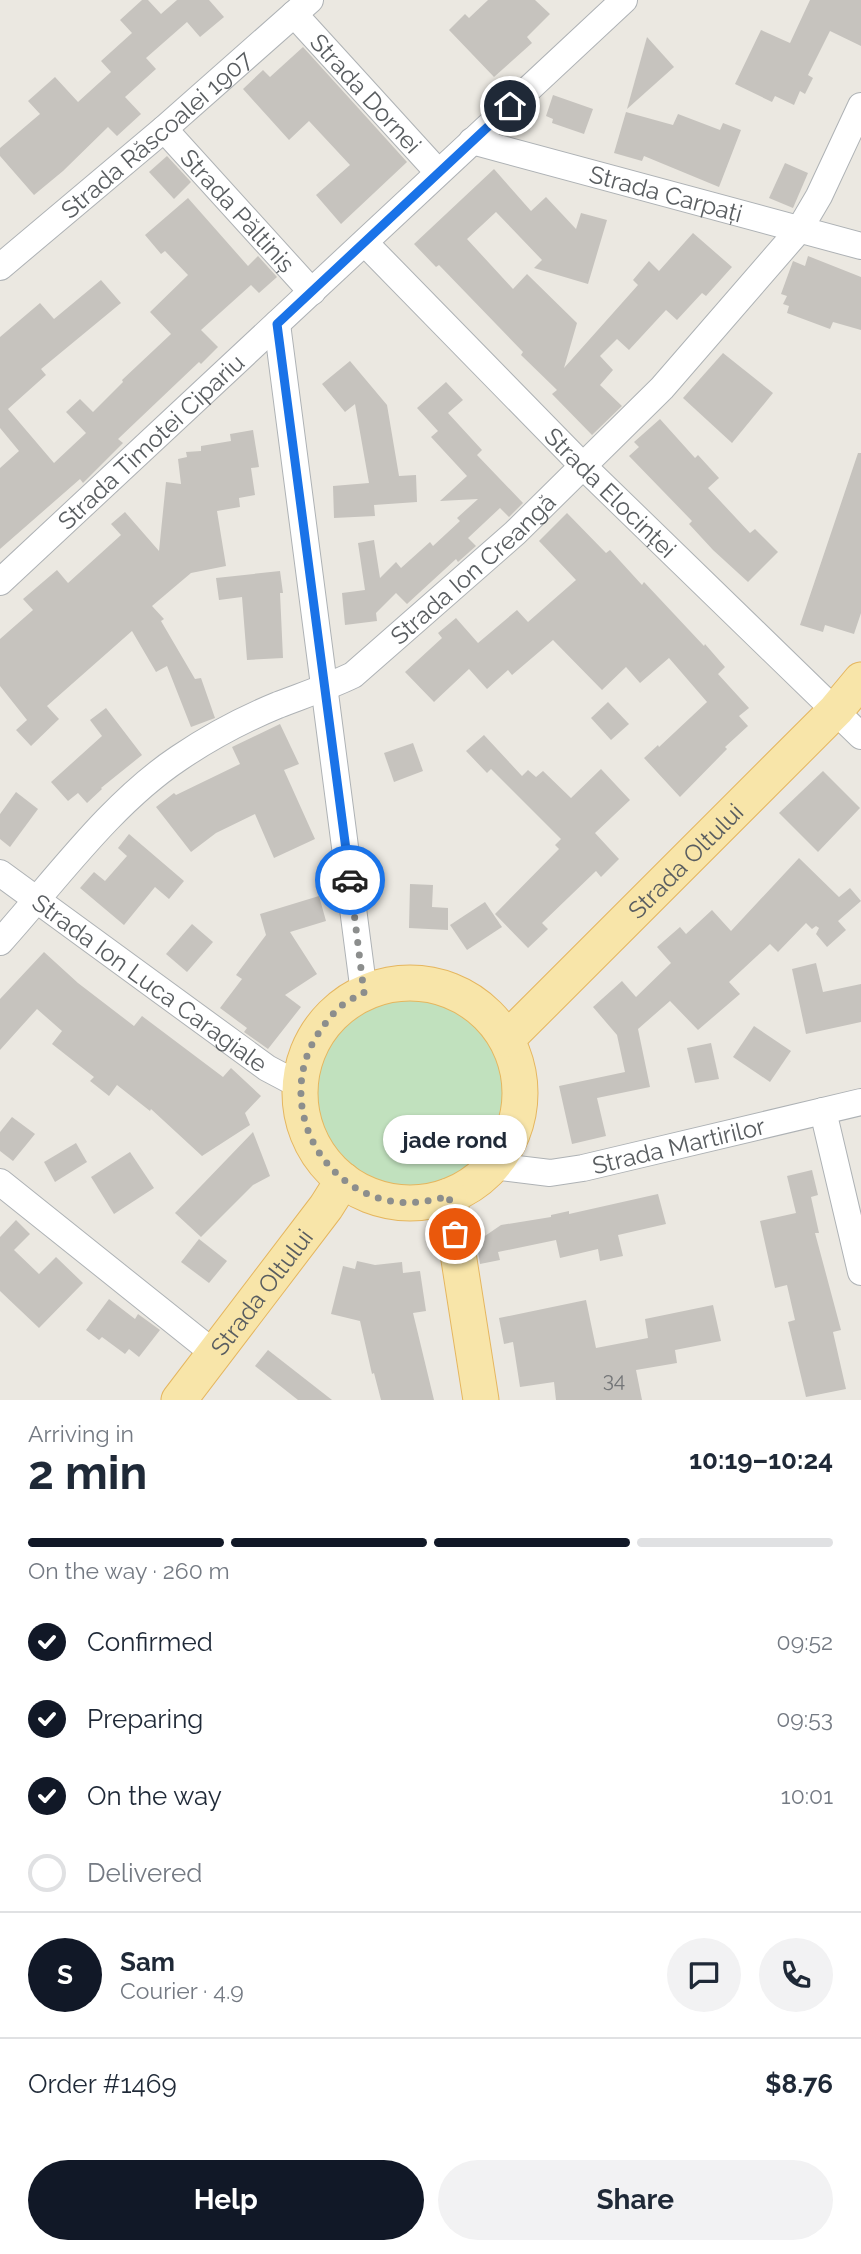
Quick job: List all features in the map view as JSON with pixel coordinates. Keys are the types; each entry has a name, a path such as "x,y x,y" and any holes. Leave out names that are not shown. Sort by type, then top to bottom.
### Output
{"main road":[{"name":"Strada Oltului","path":"507,1039 836,710 861,680"},
{"path":"411,983 442,988 470,1000 489,1015 507,1039 516,1064 520,1094 514,1131 494,1167 474,1184 449,1196 428,1201 391,1201 366,1194 343,1180 327,1165 315,1148 303,1117 301,1087 304,1064 314,1040 345,1003 383,986 411,983"},
{"name":"Strada Oltului","path":"179,1400 326,1207 343,1180"},
{"path":"449,1196 481,1400"}],"street":[{"name":"Strada Timotei Cipariu","path":"0,582 624,0"},
{"name":"Strada Răscoalei 1907","path":"0,267 164,129 302,7"},
{"name":"Strada Dornei","path":"302,7 438,172"},
{"name":"Strada Ion Creangă","path":"0,942 92,836 144,785 177,759 242,721 353,674 515,533 584,467 662,388 799,230 819,196 861,106"},
{"name":"Strada Păltiniș","path":"164,129 312,292"},
{"name":"Strada Carpați","path":"472,141 861,246"},
{"name":"Strada Elocinței","path":"365,243 584,467 861,736"},
{"path":"277,324 364,993"},
{"name":"Strada Ion Luca Caragiale","path":"0,873 267,1068 301,1087"},
{"name":"Strada Martirilor","path":"494,1167 550,1172 583,1168 861,1102"},
{"path":"823,1111 861,1272"},
{"path":"0,1182 215,1354"}],"green space":[{"path":"410,983 442,988 462,996 495,1024 507,1041 515,1061 520,1093 515,1125 507,1145 479,1178 462,1190 442,1198 410,1203 378,1198 358,1190 325,1162 313,1145 305,1125 300,1093 305,1061 313,1041 341,1008 358,996 378,988"}],"building":[{"path":"142,0 148,0 161,14 177,0 209,0 224,17 200,37 187,22 146,58 156,69 125,97 141,114 117,136 108,127 34,195 0,156 0,148 40,114 28,101 55,77 78,102 111,72 101,61 132,33 120,20"},
{"path":"488,0 535,0 550,14 527,37 532,43 494,77 449,30 465,14 469,18"},
{"path":"810,0 861,0 861,46 830,31 808,75 813,78 805,94 800,91 794,105 775,96 772,102 735,84 761,30 790,43"},
{"path":"647,37 674,67 627,109"},
{"path":"303,47 407,162 341,224 316,195 350,165 309,121 289,140 243,89 263,70 270,77"},
{"path":"553,95 593,109 584,134 552,123 553,119 546,116"},
{"path":"626,112 673,125 678,114 720,130 723,123 741,130 719,187 644,156 642,161 614,153"},
{"path":"167,156 191,182 174,199 149,172"},
{"path":"785,163 808,173 793,208 769,198"},
{"path":"494,169 531,211 546,197 576,229 581,213 607,220 588,284 534,268 542,260 496,212 467,239 513,289 527,274 577,323 564,368 638,285 633,280 649,261 659,271 693,233 732,267 706,296 702,293 677,320 666,310 629,350 617,339 600,356 613,370 600,385 622,406 592,435 552,394 557,390 521,355 523,352 439,265 436,267 414,244"},
{"path":"188,198 248,266 258,256 277,277 259,293 251,285 201,330 218,347 118,439 123,443 83,483 80,479 0,549 0,468 19,451 0,428 0,337 40,303 54,319 101,280 121,303 41,369 46,375 8,409 54,463 86,433 66,412 80,399 93,412 122,380 171,334 150,312 188,275 165,251 161,254 145,235"},
{"path":"808,256 861,277 861,330 833,322 830,329 787,313 789,306 783,304 787,296 781,294 793,261 805,266"},
{"path":"723,353 773,393 732,443 683,398"},
{"path":"350,361 387,405 399,476 416,475 417,502 374,505 375,516 334,518 333,486 369,483 355,404 345,412 322,384"},
{"path":"446,382 463,400 448,413 482,450 477,455 523,503 509,517 500,508 468,538 476,546 458,562 456,559 407,604 396,593 376,613 377,621 345,625 342,593 365,590 358,543 374,540 380,578 396,562 401,568 430,542 433,546 460,521 457,518 478,499 440,501 467,476 431,437 438,431 417,408"},
{"path":"660,419 695,458 698,455 719,478 708,488 750,533 755,529 778,552 748,582 713,550 689,524 692,521 629,456 639,447 634,442"},
{"path":"253,430 259,467 251,468 255,495 239,498 240,507 217,511 226,566 191,573 152,606 164,619 161,621 195,679 201,678 215,718 191,727 167,666 156,672 132,631 47,706 59,719 31,746 16,730 27,720 0,686 0,639 33,610 23,599 57,570 68,583 121,535 111,524 125,512 159,551 166,482 181,484 178,459 187,457 186,452 201,451 201,446 231,441 230,434"},
{"path":"858,453 861,453 861,613 854,634 825,625 823,632 800,625"},
{"path":"567,513 606,553 610,550 642,585 644,582 704,646 705,644 725,667 718,674 749,708 739,716 748,726 680,797 644,758 707,702 669,658 640,683 626,667 602,690 553,640 512,675 508,670 487,689 469,669 434,702 405,672 442,638 438,633 456,618 478,643 517,610 528,622 576,580 539,541"},
{"path":"280,571 283,593 280,593 283,658 247,660 242,597 219,600 216,578"},
{"path":"608,702 629,724 611,740 591,718"},
{"path":"106,708 142,755 87,803 78,793 68,801 51,782 102,736 90,720"},
{"path":"280,724 299,764 284,770 315,839 274,858 255,814 216,833 191,852 156,807 174,793 176,795 240,764 232,747"},
{"path":"484,735 522,776 528,770 536,777 543,771 571,798 601,769 630,800 595,833 619,859 601,877 596,871 542,923 548,929 528,948 495,914 559,849 555,845 561,839 491,769 487,773 466,751"},
{"path":"413,743 423,771 394,782 384,753"},
{"path":"823,771 860,808 818,852 779,813"},
{"path":"16,792 38,809 10,847 0,839 0,814"},
{"path":"129,834 184,881 169,899 155,887 124,925 80,888 94,872 105,881 127,856 118,848"},
{"path":"799,858 839,897 850,888 861,901 838,921 846,930 827,947 816,934 819,928 816,926 812,929 806,923 778,952 770,944 729,982 740,994 698,1030 670,1001 638,1029 650,1087 597,1098 606,1136 572,1144 559,1086 625,1072 617,1035 593,1007 622,981 636,997 671,963 657,947 680,927 686,934 712,910 731,931"},
{"path":"410,884 433,885 432,907 448,908 448,930 409,928"},
{"path":"319,896 326,921 290,932 317,974 285,995 301,1007 268,1049 244,1032 247,1028 220,1008 242,979 236,975 266,935 260,914"},
{"path":"485,902 502,927 467,950 450,925"},
{"path":"192,924 213,942 187,972 166,954"},
{"path":"44,952 78,983 134,1026 142,1016 223,1077 231,1068 261,1096 245,1113 250,1125 202,1156 151,1109 150,1111 117,1085 109,1096 90,1081 94,1077 52,1044 62,1031 37,1009 0,1050 0,999"},
{"path":"816,963 823,992 861,984 861,1022 806,1034 792,969"},
{"path":"754,1026 791,1051 770,1082 733,1057"},
{"path":"711,1043 719,1079 695,1083 687,1048"},
{"path":"12,1117 35,1134 13,1161 0,1151 0,1132"},
{"path":"253,1132 270,1176 253,1185 201,1237 175,1213"},
{"path":"76,1143 87,1162 55,1182 44,1162"},
{"path":"130,1152 154,1188 114,1214 91,1177"},
{"path":"812,1170 818,1195 811,1197 819,1233 815,1233 841,1330 833,1332 846,1389 806,1397 788,1322 795,1320 787,1285 775,1288 760,1221 796,1213 787,1176"},
{"path":"658,1194 666,1224 618,1235 623,1256 600,1261 598,1249 560,1258 556,1240 498,1252 500,1260 480,1264 477,1245 479,1240 501,1225 551,1217 569,1211 569,1214"},
{"path":"16,1220 30,1234 14,1250 39,1274 56,1257 83,1283 39,1328 0,1291 0,1237"},
{"path":"199,1239 227,1261 209,1283 181,1262"},
{"path":"357,1261 375,1265 402,1262 403,1273 420,1271 426,1311 413,1313 434,1400 381,1400 360,1321 331,1314 343,1266 355,1269"},
{"path":"109,1299 135,1319 138,1314 160,1330 139,1357 129,1349 125,1354 102,1337 99,1340 86,1330"},
{"path":"586,1300 596,1348 648,1338 645,1319 713,1305 721,1341 675,1350 677,1363 636,1370 642,1400 556,1400 554,1382 520,1387 513,1342 504,1344 499,1318"},
{"path":"268,1350 332,1400 298,1400 255,1366"}],"way so far":[{"path":"350,880 364,993 345,1003 314,1040 304,1064 301,1087 305,1127 327,1165 343,1180 366,1194 391,1201 410,1202 449,1196 455,1234"}],"place":[{"name":"jade rond","path":"455,1234"}],"route":[{"path":"350,880 277,324 510,106"}]}
